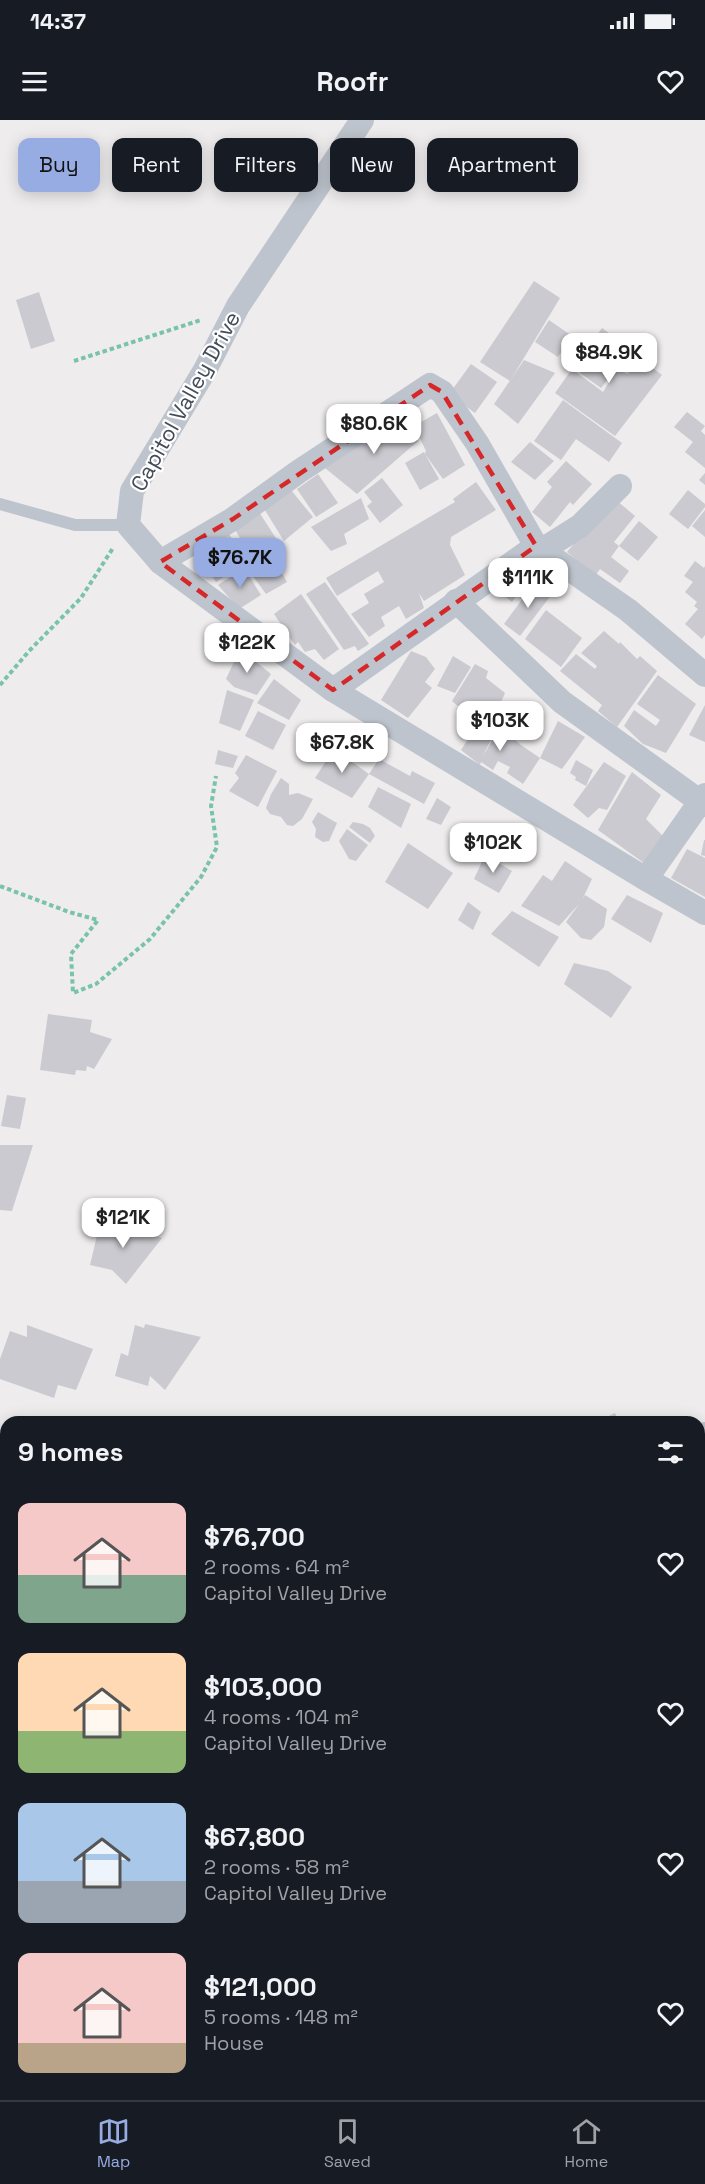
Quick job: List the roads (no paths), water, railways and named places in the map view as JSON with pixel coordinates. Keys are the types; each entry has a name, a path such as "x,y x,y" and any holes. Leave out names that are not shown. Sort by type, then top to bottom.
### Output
{"street":[{"name":"Capitol Valley Drive","path":"128,525 132,491 205,370 238,306 362,120"},
{"path":"160,562 233,519 298,472 430,385 441,392 477,443 539,548 628,610 705,675"},
{"path":"333,690 456,601 539,548 580,526 620,486"},
{"path":"128,525 160,562 333,690 705,913"},
{"path":"456,601 562,702 704,801 646,879"}],"lane":[{"path":"0,504 75,525 128,525"}]}
